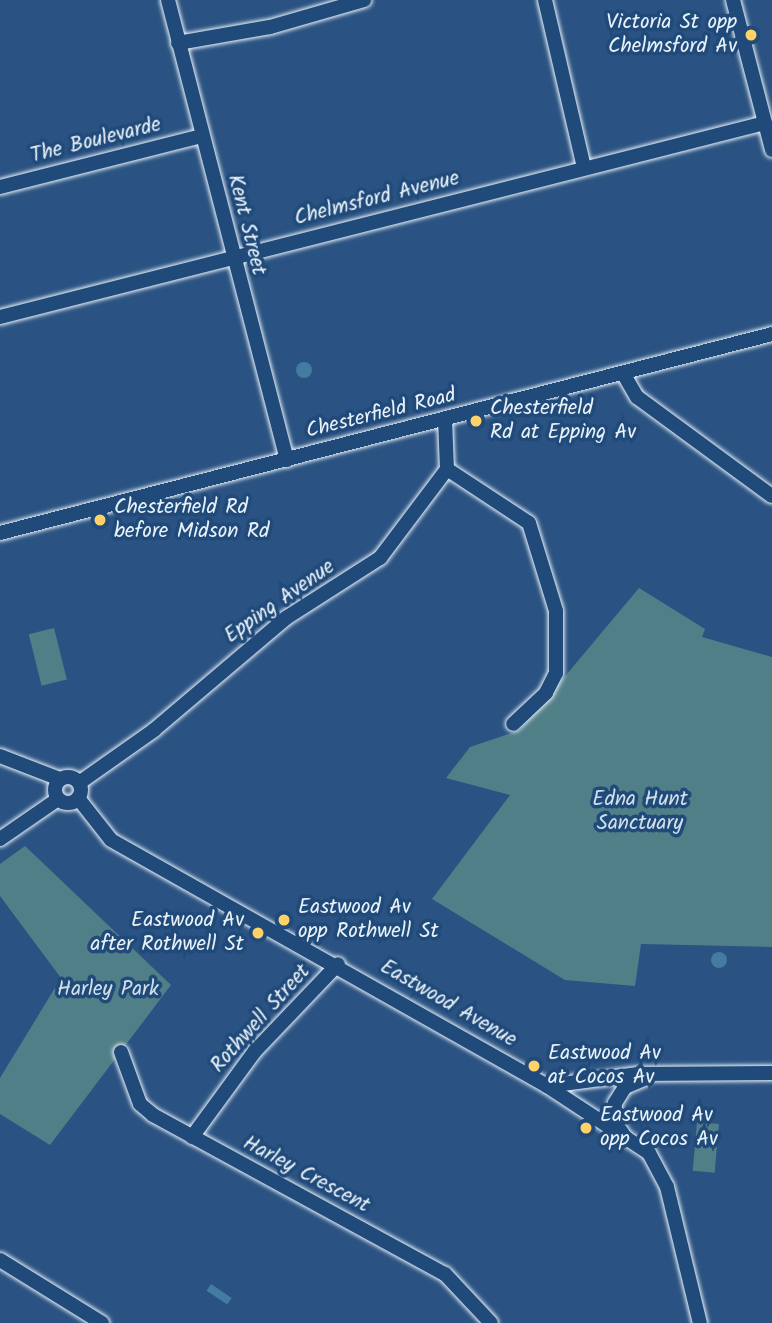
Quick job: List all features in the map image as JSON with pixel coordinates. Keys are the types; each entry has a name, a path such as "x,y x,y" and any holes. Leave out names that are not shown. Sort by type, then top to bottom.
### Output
{"street":[{"name":"Kent Street","path":"168,0 232,258 287,460"},
{"path":"178,43 270,27 364,0"},
{"path":"545,0 584,168"},
{"path":"733,0 772,149"},
{"name":"Chelmsford Avenue","path":"0,317 765,123"},
{"name":"The Boulevarde","path":"0,187 202,136"},
{"name":"Chesterfield Road","path":"0,533 772,334"},
{"path":"623,373 637,397 772,496"},
{"path":"445,420 447,469 529,523 556,611 555,673 546,693 513,724"},
{"name":"Epping Avenue","path":"78,791 286,618 380,558 447,469"},
{"path":"0,756 60,779 78,791"},
{"path":"58,799 60,779"},
{"path":"0,839 58,799 78,791"},
{"name":"Eastwood Avenue","path":"78,791 111,840 338,964 547,1086 625,1137 663,1173 700,1323"},
{"name":"Rothwell Street","path":"192,1138 255,1051 338,964"},
{"name":"Harley Crescent","path":"121,1052 140,1104 192,1138 445,1274 491,1323"},
{"path":"547,1086 669,1073 772,1073"},
{"path":"625,1137 614,1121 619,1093 632,1083 669,1073"},
{"path":"0,1260 102,1323"}],"green space":[{"name":"Edna Hunt Sanctuary","path":"639,588 705,629 702,637 772,657 772,947 641,944 635,986 565,980 432,899 510,795 446,778 470,747 520,730"},
{"path":"54,628 67,679 42,686 29,634"},
{"name":"Harley Park","path":"25,846 171,985 50,1145 0,1114 0,1078 61,978 0,896 0,864"},
{"path":"697,1122 719,1124 715,1173 693,1171"}],"water":[{"path":"304,362 310,364 310,376 304,378 298,376 296,370 298,364"},
{"path":"719,952 725,954 725,966 719,968 713,966 711,960 713,954"},
{"path":"211,1284 232,1298 227,1305 207,1291"}],"place":[{"name":"Victoria St opp Chelmsford Av","path":"751,35"},
{"name":"Chesterfield Rd at Epping Av","path":"476,421"},
{"name":"Chesterfield Rd before Midson Rd","path":"100,520"},
{"name":"Eastwood Av opp Rothwell St","path":"284,920"},
{"name":"Eastwood Av after Rothwell St","path":"258,933"},
{"name":"Eastwood Av at Cocos Av","path":"534,1066"},
{"name":"Eastwood Av opp Cocos Av","path":"586,1128"}]}
